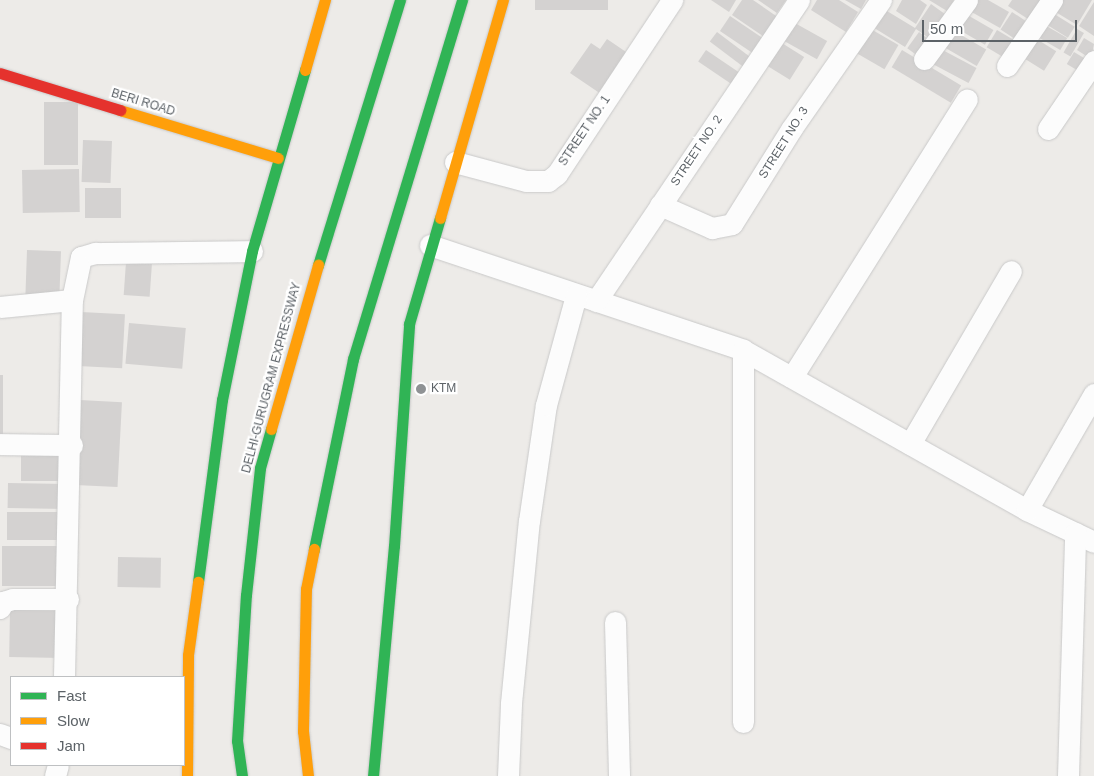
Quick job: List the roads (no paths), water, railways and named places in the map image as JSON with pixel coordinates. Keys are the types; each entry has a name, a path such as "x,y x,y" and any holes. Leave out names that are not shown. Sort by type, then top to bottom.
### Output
{"main road":[{"path":"187,776 188,655 222,400 252,250 324,0"},
{"name":"DELHI-GURUGRAM EXPRESSWAY","path":"242,776 238,731 246,595 260,468 296,337 400,0"},
{"path":"308,776 303,731 308,579 353,359 462,0"},
{"path":"373,776 394,546 400,428 409,324 430,245 503,0"},
{"name":"BERI ROAD","path":"0,73 278,158"}],"street":[{"name":"STREET NO. 1","path":"455,162 526,181 548,181 557,174 672,0"},
{"name":"STREET NO. 2","path":"508,776 511,703 530,521 546,405 586,298 660,205 799,0"},
{"name":"STREET NO. 3","path":"660,205 712,228 732,224 792,128 881,0"},
{"path":"924,60 967,0"},
{"path":"1006,66 1052,0"},
{"path":"1048,129 1094,61"},
{"path":"792,377 967,99"},
{"path":"430,245 743,350 1027,510 1085,538 1068,776"},
{"path":"64,676 72,444 72,300 81,258 86,254 252,250"},
{"path":"910,444 1011,271"},
{"path":"0,307 72,300"},
{"path":"743,350 743,722"},
{"path":"1027,510 1093,398"},
{"path":"0,444 72,444"},
{"path":"0,608 3,602 13,599 68,599"},
{"path":"615,622 619,776"}],"place":[{"name":"KTM","path":"421,389"}]}
